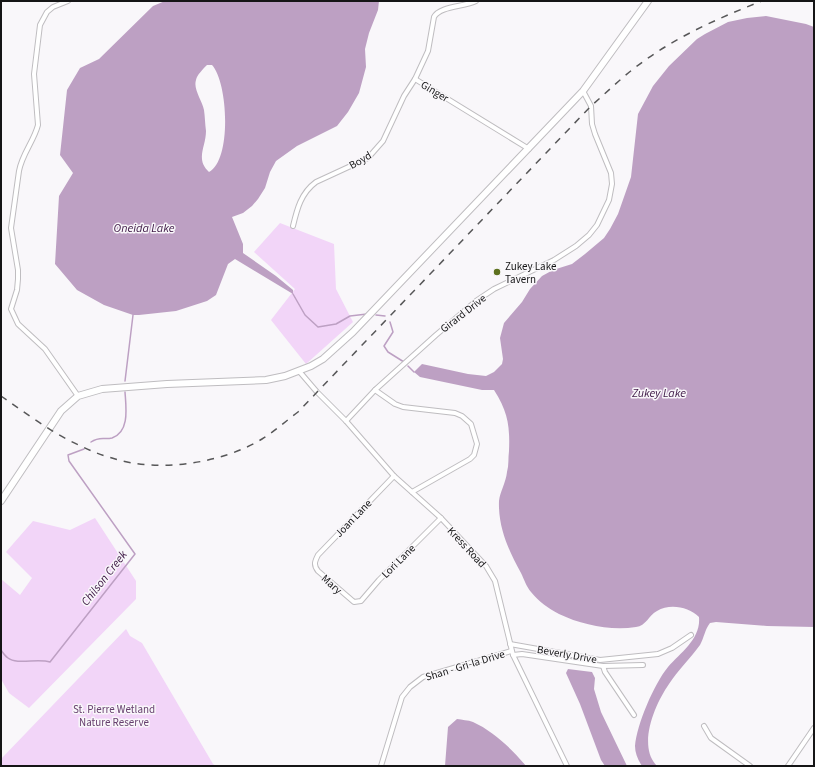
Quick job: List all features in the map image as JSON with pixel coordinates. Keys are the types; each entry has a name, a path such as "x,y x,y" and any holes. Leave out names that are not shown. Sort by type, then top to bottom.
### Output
{"main road":[{"path":"1,501 61,411 78,396 95,390 107,388 266,380 299,371 323,359 345,340 583,91 648,1"}],"street":[{"path":"68,1 52,8 47,12 40,25 34,74 38,125 21,162 11,228 18,270 18,279 17,290 11,309 18,324 45,349 78,396"},
{"name":"Ginger","path":"476,1 436,13 428,51 415,79 529,148"},
{"name":"Boyd","path":"293,226 299,203 310,186 330,175 362,162 375,151 383,141 406,92 415,79"},
{"name":"Girard Drive","path":"346,421 375,390 476,301 494,289 554,260 576,246 589,235 597,225 609,200 612,184 611,173 594,132 591,106 583,91"},
{"name":"Kress Road","path":"299,371 317,392 346,421 394,476 441,518 486,566 495,581 512,653 567,766"},
{"path":"375,390 395,404 403,407 455,412 471,424 477,444 474,455 470,459 412,492"},
{"name":"Joan Lane","path":"314,562 318,555 394,476"},
{"name":"Lori Lane","path":"354,602 361,601 379,580 441,518"},
{"name":"Mary","path":"314,562 315,568 318,571 354,602"},
{"name":"Beverly Drive","path":"510,644 600,660 658,654 672,648 691,635"},
{"name":"Shan - Gri-la Drive","path":"381,766 402,697 410,687 423,677 512,653 603,666 643,665"},
{"path":"603,666 605,672 634,715"},
{"path":"704,726 711,738 750,766"},
{"path":"788,766 814,728"}],"green space":[{"path":"280,223 334,244 336,289 353,322 306,364 271,320 295,289 254,252"},
{"path":"95,518 136,581 136,599 29,708 9,693 1,679 1,579 20,595 32,578 6,552 33,521 70,530"},
{"name":"St. Pierre Wetland Nature Reserve","path":"126,629 130,636 142,643 213,764 216,766 1,766 1,759"}],"water":[{"name":"Oneida Lake","path":"165,1 379,1 378,10 369,33 365,49 366,67 359,93 348,112 337,126 297,146 276,161 270,172 265,188 258,199 243,213 232,217 243,244 243,253 276,276 293,290 293,294 235,259 228,264 216,295 207,301 176,311 133,315 104,305 77,290 55,264 59,196 73,173 60,155 67,90 80,68 99,59 153,6","holes":["207,65 212,65 222,87 225,120 221,153 216,165 209,172 205,167 202,158 206,137 205,115 195,83 202,70"]},
{"name":"Zukey Lake","path":"766,16 814,27 814,627 767,626 716,622 710,623 700,645 676,674 658,702 650,725 648,737 648,748 651,758 657,766 642,766 637,756 635,746 636,737 647,705 657,683 663,674 693,639 699,625 699,617 690,611 679,607 668,607 654,613 642,625 626,628 607,628 568,618 555,612 540,602 526,585 505,539 500,521 499,501 508,469 509,442 507,419 499,398 494,390 482,390 420,377 414,372 422,364 468,374 486,376 494,372 502,364 503,359 500,338 504,323 522,302 530,289 542,276 553,270 572,264 604,238 610,229 618,214 631,177 638,114 653,86 669,66 697,39 705,34 728,22"},
{"path":"568,669 592,672 595,678 594,689 601,712 627,766 605,766 601,760 580,704 566,673"},
{"path":"457,719 473,722 488,730 515,753 526,766 445,766 448,727"}],"waterway":[{"path":"293,294 305,315 318,327 336,324 350,316 367,314"},
{"name":"Chilson Creek","path":"125,381 133,315"},
{"path":"376,315 385,316"},
{"path":"390,322 393,332 384,346 388,352 404,362"},
{"path":"408,366 414,372"},
{"name":"Chilson Creek","path":"91,442 99,439 112,438 118,435 122,430 126,418 125,392"},
{"name":"Chilson Creek","path":"1,650 8,658 12,660 50,662 135,554 69,461 68,455 84,449"}],"railway":[{"path":"1,396 60,436 89,450 130,463 149,465 188,464 228,455 246,448 267,436 298,412 591,106 632,70 678,39 728,15 762,1"}],"place":[{"name":"Zukey Lake Tavern","path":"497,272"}]}
